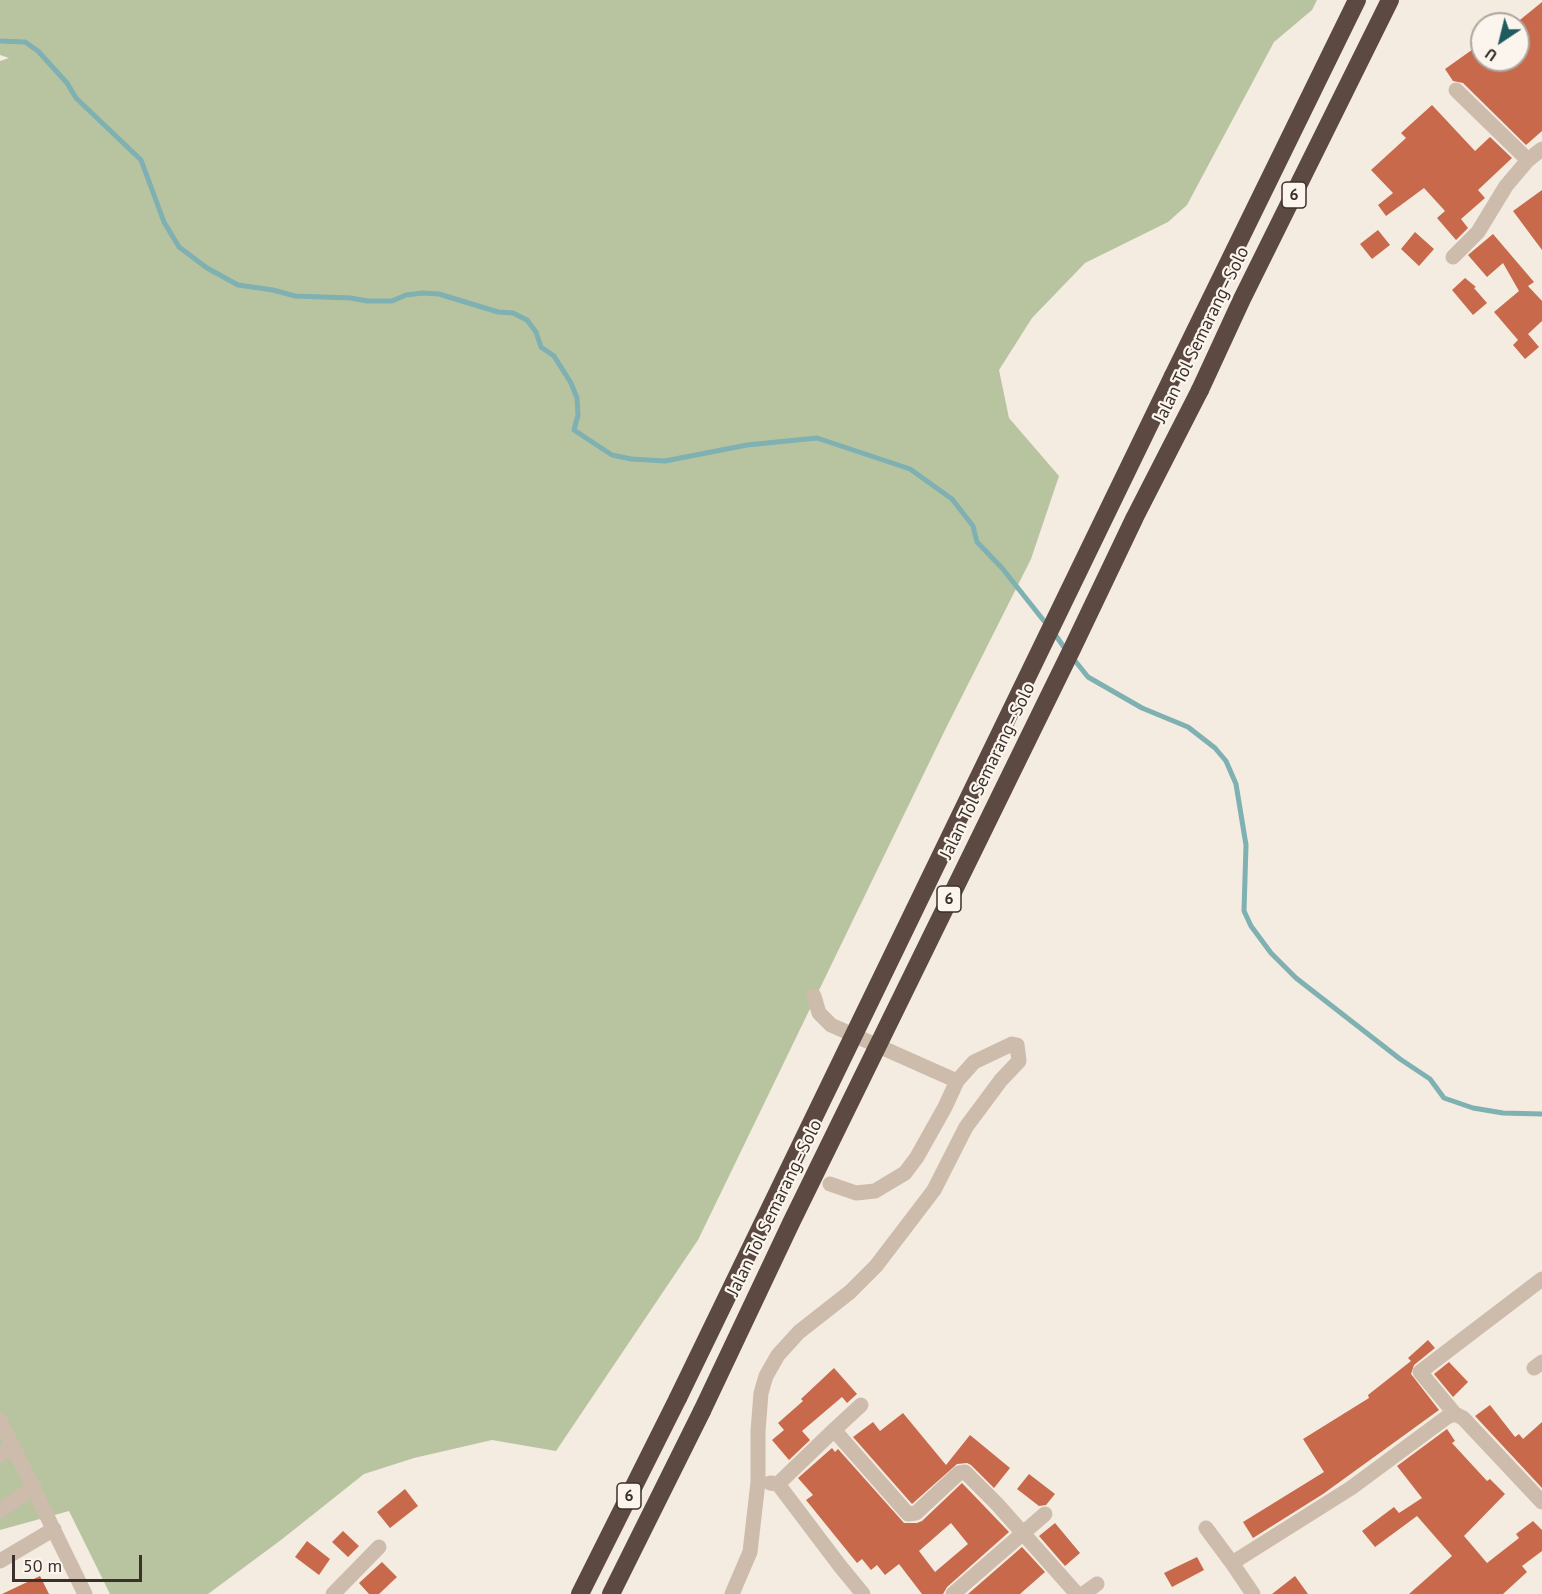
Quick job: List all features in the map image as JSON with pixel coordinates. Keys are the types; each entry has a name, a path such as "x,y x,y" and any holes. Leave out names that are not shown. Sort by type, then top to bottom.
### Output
{"highway":[{"name":"Jalan Tol Semarang–Solo","path":"580,1594 678,1398 1357,0"},
{"name":"Jalan Tol Semarang–Solo","path":"610,1594 702,1411 791,1222 1072,649 1134,517 1200,390 1242,299 1390,0"}],"street":[{"path":"1456,90 1528,160"},
{"path":"1453,257 1478,232 1506,186 1528,160 1542,149"},
{"path":"814,996 819,1013 831,1024 957,1081"},
{"path":"735,1593 750,1552 758,1482 761,1393 766,1376 778,1355 799,1332 850,1292 876,1266 934,1191 966,1126 1000,1080 1020,1061 1017,1045 1012,1044 974,1062 957,1081 917,1157 904,1173 875,1191 856,1192 830,1184"},
{"path":"1542,1279 1419,1372 1455,1414 1463,1418 1542,1502"},
{"path":"778,1484 861,1405"},
{"path":"1232,1563 1351,1488 1447,1417 1455,1414"},
{"path":"0,1420 85,1594"},
{"path":"834,1430 908,1514 916,1513 963,1472 973,1479 1077,1594"},
{"path":"0,1455 13,1445"},
{"path":"758,1482 778,1484 863,1594"},
{"path":"0,1511 34,1487"},
{"path":"953,1594 1045,1514"},
{"path":"1206,1528 1253,1594"},
{"path":"0,1561 54,1529"},
{"path":"333,1594 380,1547"},
{"path":"1083,1594 1097,1584"}],"green space":[{"path":"0,0 1317,0 1312,10 1274,42 1187,205 1168,222 1085,263 1032,318 999,370 1009,418 1059,476 1031,559 945,730 698,1240 556,1451 492,1440 414,1458 364,1474 208,1594 110,1594 69,1511 0,1530 0,61 9,58 0,55"}],"building":[{"path":"1542,2 1542,131 1526,145 1463,83 1453,81 1445,69 1470,51 1470,72 1530,72 1530,12"},
{"path":"1432,105 1475,151 1490,137 1512,158 1478,190 1485,198 1461,219 1468,228 1456,240 1437,218 1445,211 1424,188 1386,216 1378,205 1393,193 1371,170 1406,138 1401,133"},
{"path":"1542,190 1542,250 1513,211"},
{"path":"1378,230 1390,245 1372,259 1360,244"},
{"path":"1415,232 1434,249 1419,266 1401,249"},
{"path":"1493,234 1534,282 1528,286 1542,301 1542,321 1528,334 1539,347 1525,359 1513,345 1518,340 1494,312 1519,291 1503,263 1487,277 1468,255"},
{"path":"1465,278 1476,287 1474,288 1487,303 1473,315 1452,290"},
{"path":"1428,1340 1435,1348 1414,1365 1411,1374 1439,1410 1323,1494 1253,1538 1243,1522 1324,1472 1303,1439 1369,1398 1368,1395 1411,1361 1408,1358"},
{"path":"1449,1362 1468,1382 1453,1397 1434,1374"},
{"path":"834,1368 857,1394 847,1403 842,1397 802,1431 810,1440 789,1460 772,1440 784,1430 778,1423 803,1401 801,1399"},
{"path":"1490,1405 1515,1437 1519,1434 1523,1439 1542,1422 1542,1488 1475,1416"},
{"path":"903,1413 946,1465 970,1435 1010,1468 994,1488 971,1465 957,1464 912,1504 853,1437 873,1422 880,1431"},
{"path":"1447,1429 1455,1441 1452,1443 1487,1481 1490,1479 1505,1494 1464,1536 1487,1563 1519,1538 1516,1534 1533,1521 1542,1530 1542,1551 1522,1566 1527,1572 1503,1594 1409,1594 1452,1556 1417,1516 1375,1547 1362,1531 1394,1507 1399,1513 1422,1498 1397,1466"},
{"path":"832,1448 835,1452 838,1449 904,1523 922,1521 962,1483 1009,1532 947,1587 943,1594 922,1594 899,1564 885,1575 877,1565 871,1570 862,1559 857,1563 806,1500 813,1495 798,1478","holes":["951,1523 968,1544 935,1572 919,1551"]},
{"path":"1029,1474 1055,1494 1046,1505 1039,1506 1017,1489"},
{"path":"405,1489 418,1506 390,1528 377,1512"},
{"path":"1055,1523 1080,1553 1065,1566 1039,1536"},
{"path":"343,1531 359,1546 348,1557 332,1542"},
{"path":"307,1541 330,1559 319,1575 295,1557"},
{"path":"1022,1547 1045,1572 1020,1594 968,1594"},
{"path":"1197,1557 1204,1570 1172,1587 1164,1573"},
{"path":"382,1562 397,1577 379,1594 369,1594 359,1583"},
{"path":"40,1576 49,1594 2,1594"},
{"path":"1295,1576 1308,1594 1272,1594"}],"waterway":[{"path":"0,41 25,42 38,51 67,83 76,98 141,160 164,222 179,247 207,268 238,285 295,296 392,301 406,295 439,294 498,312 513,313 527,320 536,332 541,347 554,356 571,383 577,398 578,415 574,430 612,455 631,459 665,461 747,445 817,438 910,469 952,499 973,526 977,542 1002,568 1048,626"},
{"path":"1054,633 1066,650"},
{"path":"1072,657 1088,677 1142,708 1188,727 1215,748 1226,761 1236,784 1246,845 1244,911 1251,926 1271,953 1296,978 1400,1059 1430,1079 1444,1098 1473,1108 1503,1113 1542,1114"}]}
